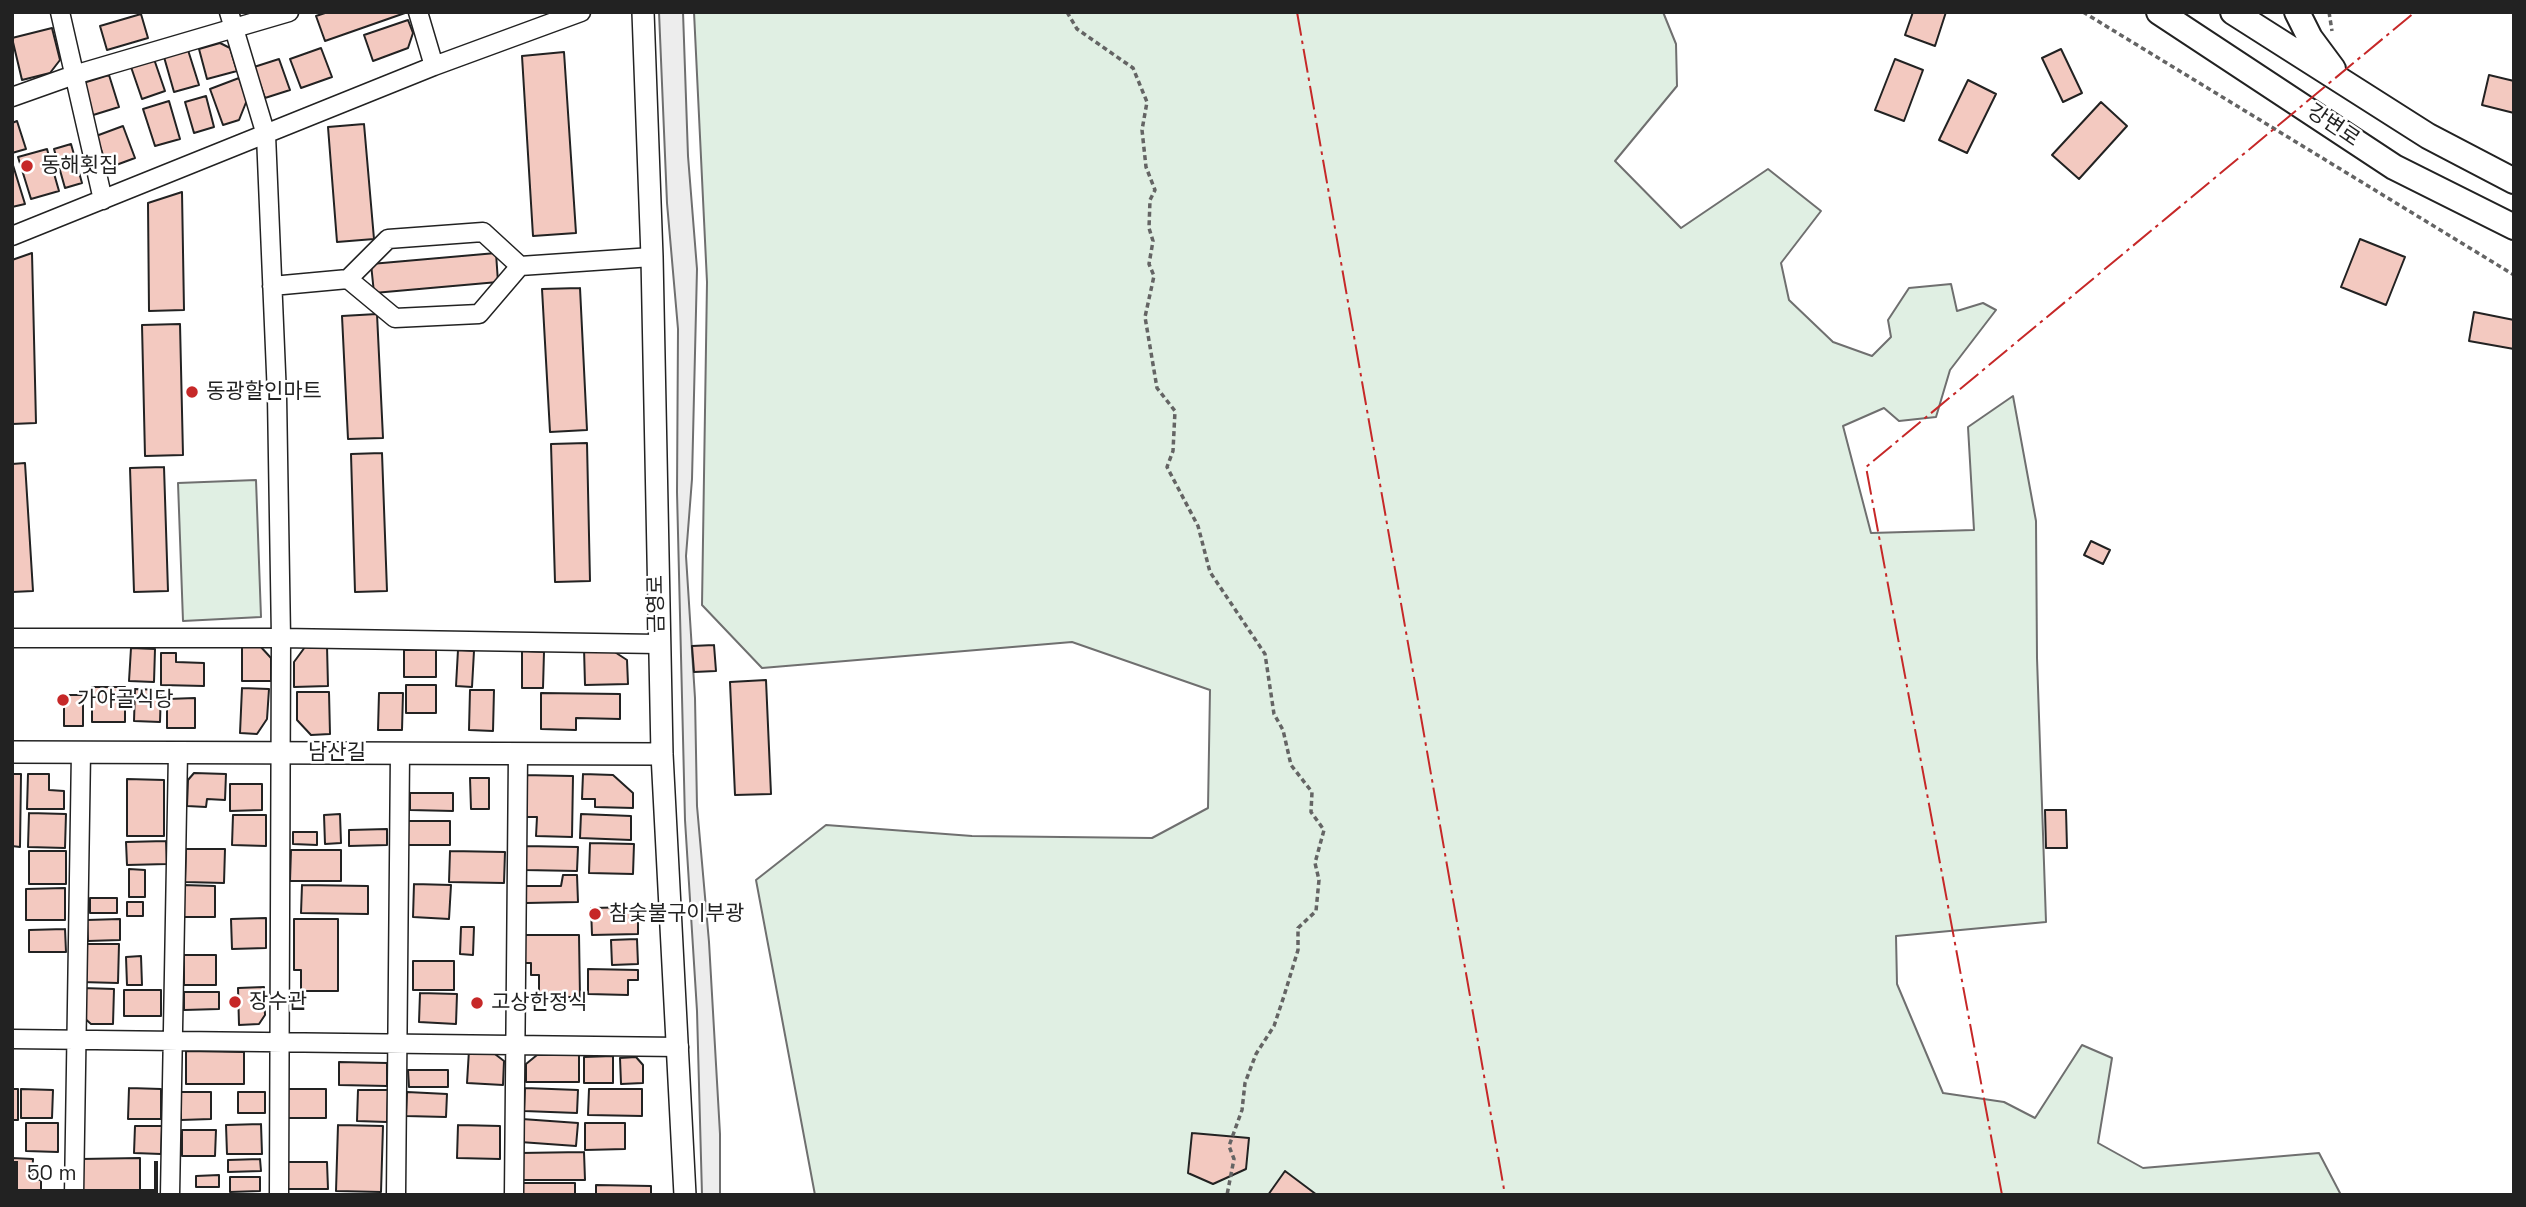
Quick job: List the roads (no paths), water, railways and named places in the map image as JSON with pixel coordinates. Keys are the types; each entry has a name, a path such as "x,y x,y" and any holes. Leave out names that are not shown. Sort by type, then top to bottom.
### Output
{"main road":[{"name":"강변로","path":"2160,12 2394,167 2514,227"},
{"path":"2297,12 2310,38 2344,83"},
{"name":"강변로","path":"2249,17 2344,83 2428,136 2514,181"},
{"path":"2233,59 2249,17"}],"street":[{"path":"60,12 103,201"},
{"path":"12,97 231,20 289,12"},
{"path":"418,12 434,66"},
{"path":"12,236 434,66 582,12"},
{"name":"금영로","path":"643,12 652,257 658,644 685,1195"},
{"path":"231,20 266,135 281,638 279,1195"},
{"path":"272,286 348,278 388,239 483,232 520,266"},
{"path":"348,278 395,318 479,314 520,266 652,257"},
{"path":"12,638 281,638 658,644"},
{"name":"남산길","path":"12,752 662,754"},
{"path":"74,1195 81,752"},
{"path":"170,1195 178,752"},
{"path":"396,1195 400,753"},
{"path":"514,1195 518,754"},
{"path":"12,1039 679,1047"}],"place":[{"name":"동해횟집","path":"27,166"},
{"name":"동광할인마트","path":"192,392"},
{"name":"가야골식당","path":"63,700"},
{"name":"참숯불구이부광","path":"595,914"},
{"name":"장수관","path":"235,1002"},
{"name":"고상한정식","path":"477,1003"}]}
